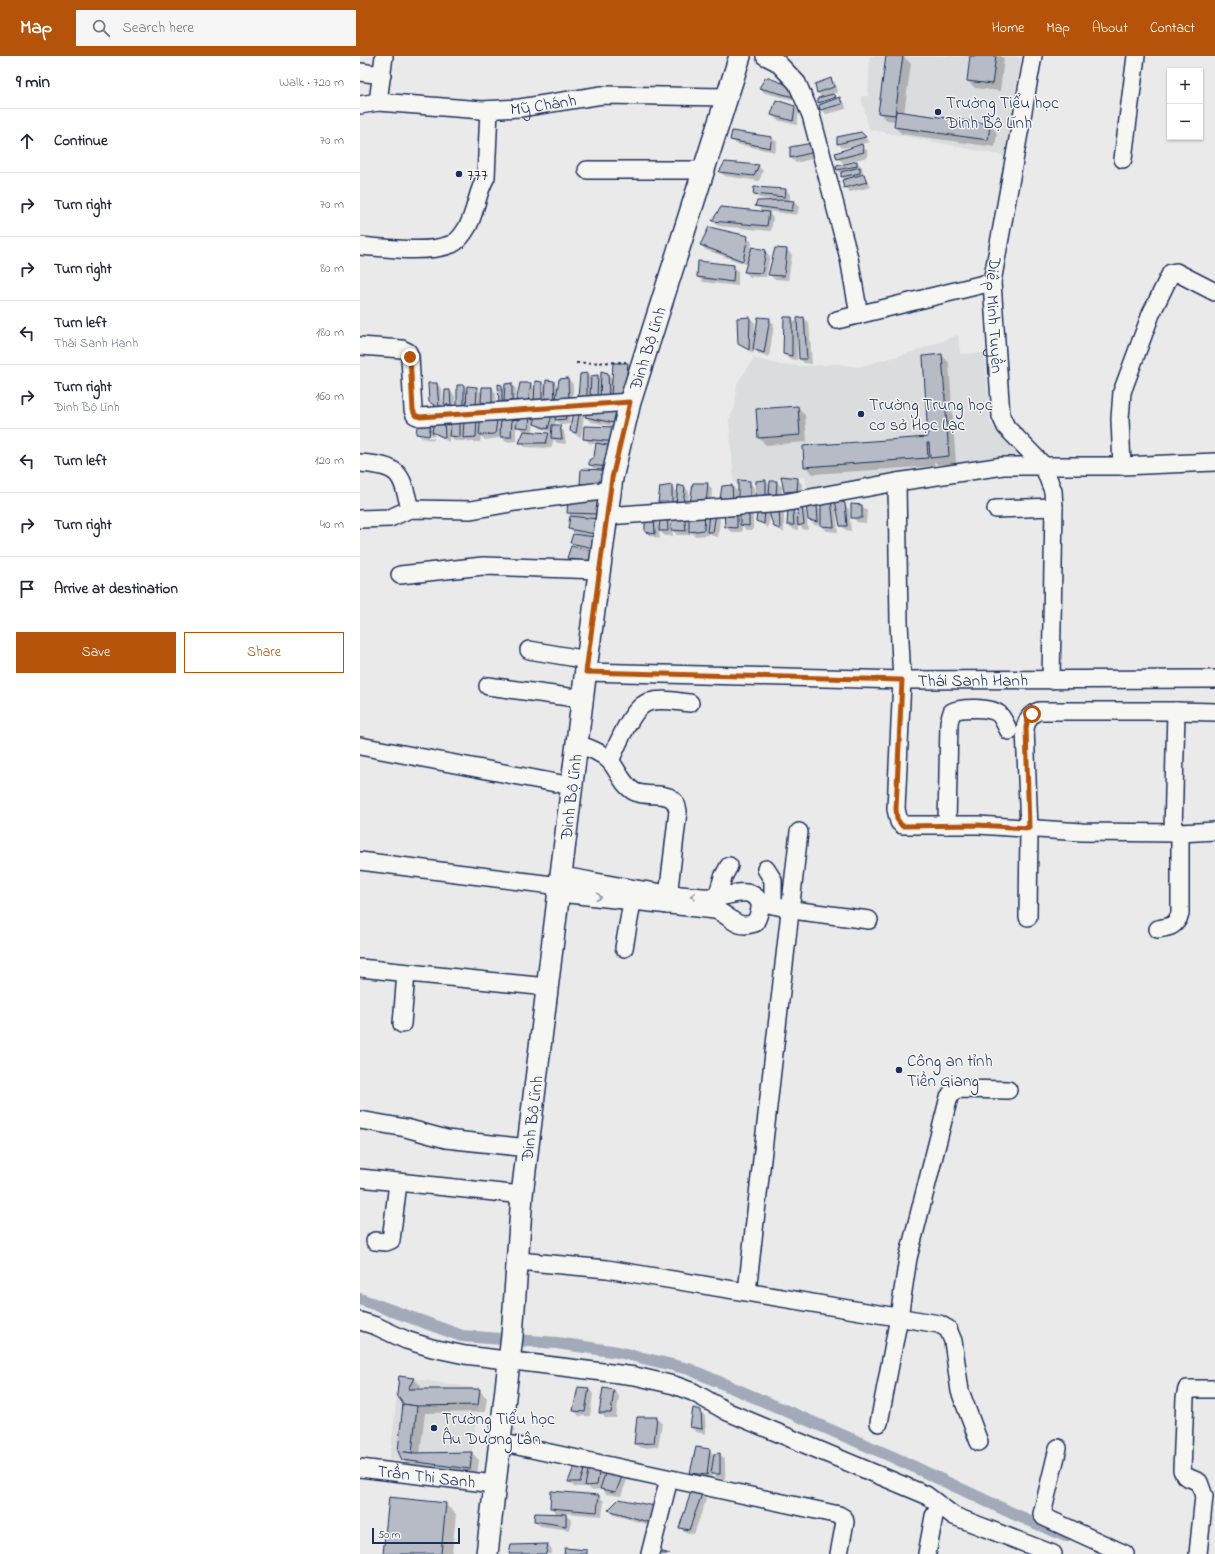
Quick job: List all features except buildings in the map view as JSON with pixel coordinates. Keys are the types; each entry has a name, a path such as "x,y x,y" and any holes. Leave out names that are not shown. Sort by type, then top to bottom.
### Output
{"main road":[{"name":"Đinh Bộ Lĩnh","path":"487,1554 510,1350 522,1195 577,744 610,490 630,402 663,292 740,56"}],"street":[{"path":"378,102 384,56"},
{"path":"765,56 777,62 797,83 811,115 849,258 860,315"},
{"path":"1123,159 1136,56"},
{"name":"Diệp Minh Tuyền","path":"1030,57 992,282 1000,416 1006,427 1043,465 1053,491 1051,680"},
{"path":"360,72 382,75"},
{"name":"Mỹ Chánh","path":"360,105 378,102 489,110 520,108 602,95 726,97"},
{"path":"360,246 426,249 453,244 462,236 469,225 480,187 486,177 489,110"},
{"path":"587,170 704,170"},
{"path":"1122,466 1120,419 1122,392 1150,314 1165,282 1171,273 1176,272 1215,292"},
{"path":"838,320 992,282"},
{"path":"360,346 402,349 408,352 410,357 413,410 415,415 420,417 630,402"},
{"path":"607,516 783,503 971,469 1003,466 1122,466 1215,462"},
{"path":"360,463 379,464 395,471 403,481 410,509"},
{"path":"898,482 899,616 902,680 897,819 902,826 947,825 1029,828 1082,832 1215,832"},
{"path":"360,519 390,518 410,509 471,510 515,502 610,490"},
{"path":"996,509 1054,507"},
{"path":"400,575 483,566 600,570"},
{"name":"Thái Sanh Hạnh","path":"528,650 587,666 902,680 1215,679"},
{"path":"488,686 583,699"},
{"path":"610,761 622,734 640,708 648,702 690,703"},
{"path":"947,825 950,722 952,712 958,709 977,708 995,712 1000,715 1009,731"},
{"path":"1028,917 1029,828 1026,728 1028,718 1032,714 1039,711 1215,712"},
{"path":"1158,929 1172,926 1177,922 1180,914 1176,833 1176,711"},
{"path":"577,744 590,748 610,761 634,791 663,795 672,798 677,803 678,811 668,899"},
{"path":"360,746 572,786"},
{"path":"747,1292 792,909 799,832"},
{"path":"360,861 668,899 726,914 737,925 746,925 755,922 766,904 773,880 766,869"},
{"path":"726,914 723,877 729,866"},
{"path":"668,899 724,896 744,893 752,894 766,904 869,920"},
{"path":"624,948 633,895"},
{"path":"360,968 547,987"},
{"path":"402,1024 406,973"},
{"path":"879,1423 899,1317 908,1258 949,1097 953,1091 958,1089 1008,1090"},
{"path":"360,1120 406,1128 446,1139 528,1148"},
{"path":"360,1178 522,1195"},
{"path":"375,1241 386,1242 391,1240 398,1183"},
{"path":"518,1261 607,1269 939,1324 948,1329 953,1341 960,1391 980,1442"},
{"path":"360,1321 376,1326 406,1340 432,1348 465,1355 510,1350 674,1385 693,1392 728,1412 926,1495 954,1516 1016,1547 1052,1554"},
{"path":"1198,1554 1204,1496 1202,1486 1199,1482 1185,1476 1182,1470 1185,1398 1187,1389 1215,1389"},
{"path":"499,1442 844,1518 845,1522 839,1554"},
{"path":"1058,1448 1042,1514 1044,1517 1125,1554"},
{"name":"Trần Thị Sanh","path":"360,1468 494,1484"},
{"path":"650,1554 669,1479"},
{"path":"927,1554 934,1516 940,1506"}],"path":[{"path":"576,363 642,362"}],"shaded area":[{"name":"Trường Tiểu học Đinh Bộ Lĩnh","path":"870,56 1015,56 1021,59 1004,156 869,129 861,96 868,96"},
{"name":"Trường Trung học cơ sở Học Lạc","path":"958,335 960,354 985,353 990,423 1026,463 809,495 805,477 734,483 729,419 735,408 737,384 754,358 780,365 810,366 837,364 858,367 913,352"},
{"name":"Trường Tiểu học Âu Dương Lân","path":"399,1376 480,1389 470,1469 390,1459"}],"waterway":[{"path":"360,1299 462,1336 557,1343 618,1352 689,1369 893,1457 1014,1514 1066,1536"}],"place":[{"name":"Trường Tiểu học Đinh Bộ Lĩnh","path":"938,112"},
{"name":"777","path":"459,174"},
{"name":"Trường Trung học cơ sở Học Lạc","path":"861,414"},
{"name":"Công an tỉnh Tiền Giang","path":"899,1070"},
{"name":"Trường Tiểu học Âu Dương Lân","path":"434,1428"}],"route":[{"path":"410,357 413,410 415,415 420,417 630,402 612,478 586,672 902,680 896,809 897,819 902,826 978,825 1029,828 1026,728 1028,718 1032,714"}]}
